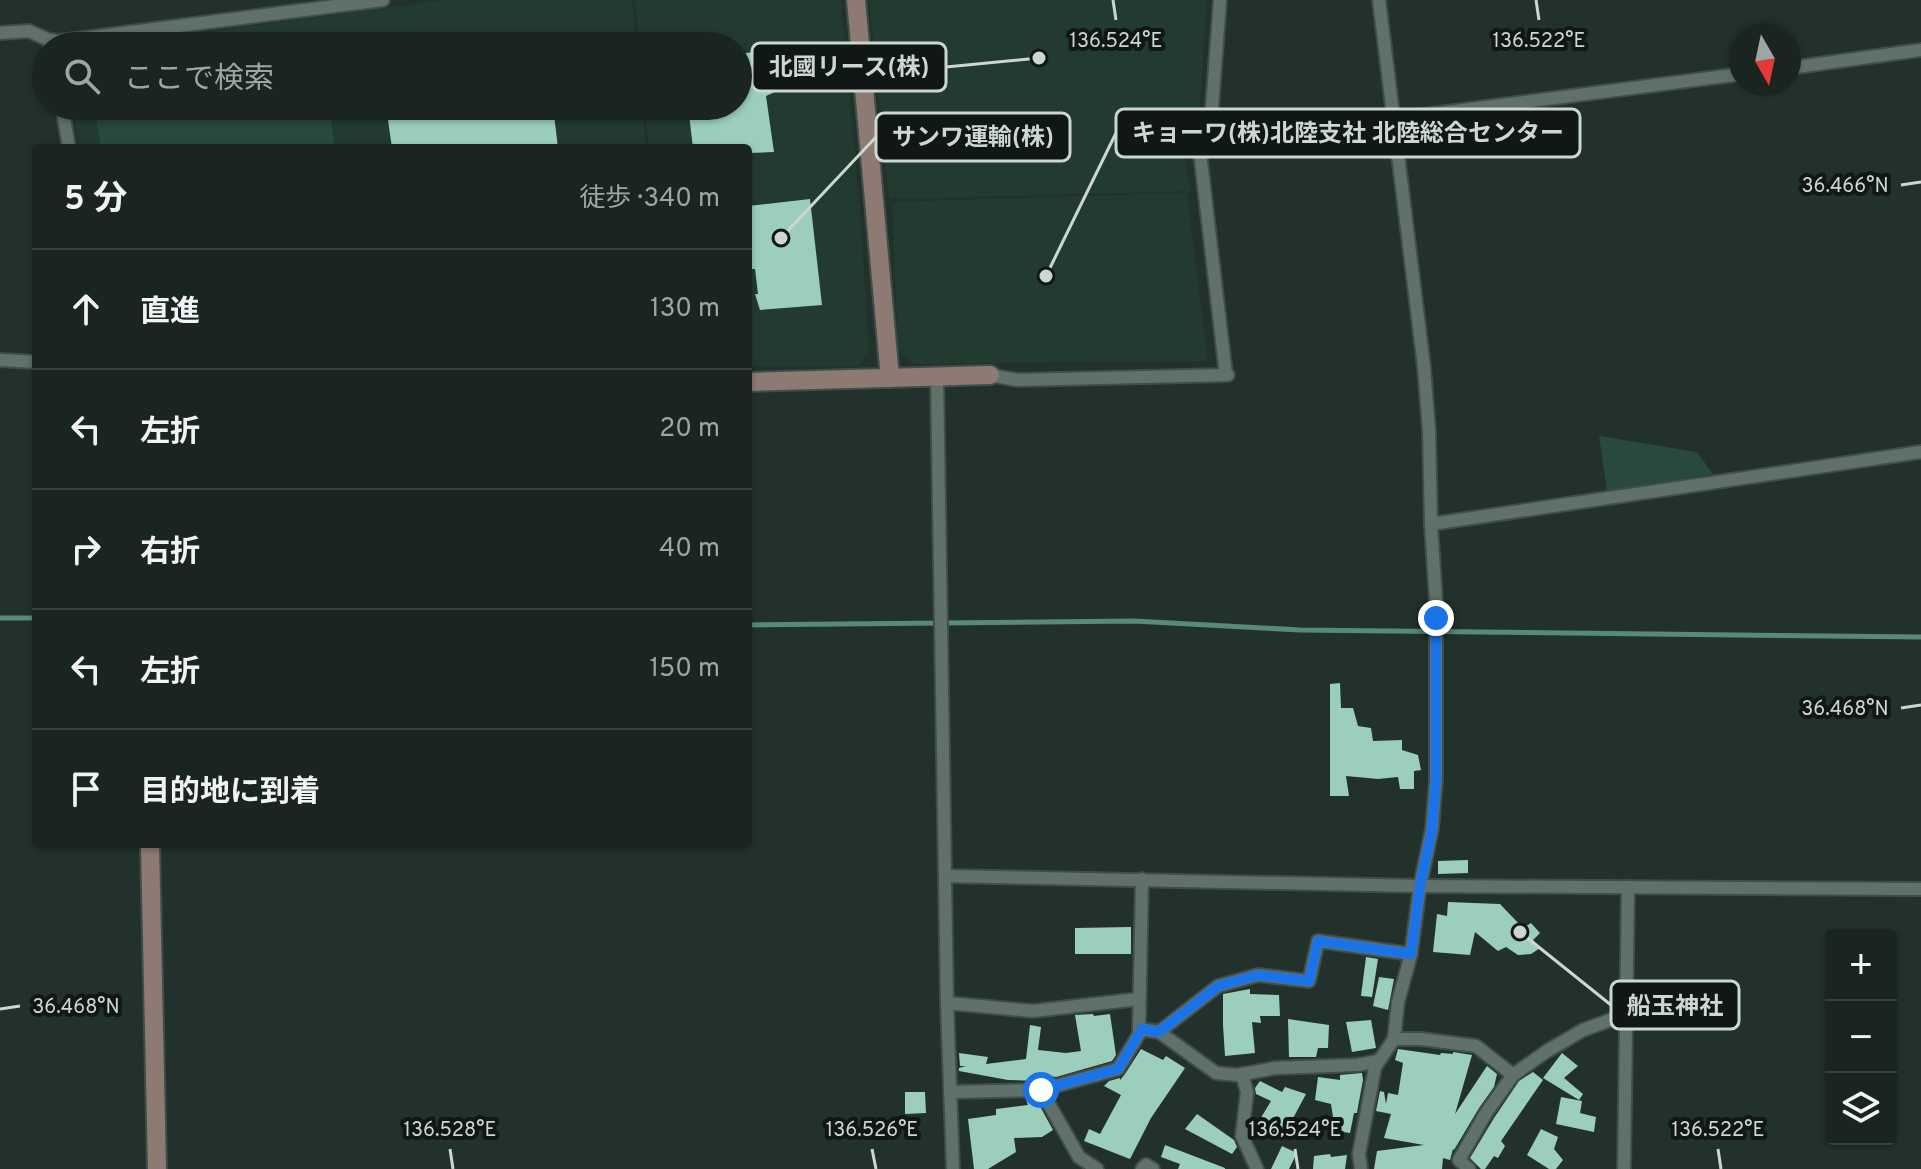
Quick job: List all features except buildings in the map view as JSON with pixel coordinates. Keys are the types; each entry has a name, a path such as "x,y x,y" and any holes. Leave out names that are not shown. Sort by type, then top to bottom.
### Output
{"street":[{"path":"131,32 383,0"},
{"path":"856,0 890,378"},
{"path":"1199,144 1210,135 1220,0"},
{"path":"1361,1169 1359,1154 1375,1067 1394,1039 1398,1002 1411,954 1432,829 1436,780 1436,631 1429,431 1424,367 1379,0"},
{"path":"0,33 32,33"},
{"path":"1801,66 1921,50"},
{"path":"1199,144 1729,76"},
{"path":"64,120 68,144"},
{"path":"752,382 990,375 1017,380 1227,375 1199,144"},
{"path":"0,360 32,362"},
{"path":"937,377 947,1003 953,1169"},
{"path":"1431,524 1921,452"},
{"path":"150,848 157,1169"},
{"path":"945,876 1420,886 1921,889"},
{"path":"1142,879 1139,1029 1159,1032 1216,1073 1242,1074 1275,1068 1357,1065 1378,1061"},
{"path":"1624,1169 1628,887"},
{"path":"1159,1032 1218,986 1258,975 1309,981 1318,941 1411,954"},
{"path":"947,1003 1033,1011 1139,999"},
{"path":"1469,1169 1459,1160 1486,1113 1513,1075 1583,1030 1627,1014"},
{"path":"950,1092 1041,1090 1118,1069 1142,1029"},
{"path":"1394,1039 1476,1046 1513,1075"},
{"path":"1242,1074 1247,1092 1242,1136 1257,1169"},
{"path":"1041,1090 1079,1157 1097,1169"},
{"path":"1142,1169 1146,1165 1153,1169"}],"shaded area":[{"path":"444,0 632,0 635,32 205,32"},
{"path":"635,0 841,0 869,353 858,366 752,367 752,144 649,144 646,120 752,120 752,32 638,32"},
{"path":"869,0 1207,0 1199,116 1182,134 1190,191 889,199"},
{"path":"74,120 643,120 646,144 79,144"},
{"path":"96,120 331,120 334,144 100,144"},
{"path":"1187,193 1208,361 912,364 898,349 892,202"},
{"path":"1599,436 1697,452 1713,474 1607,491"}],"waterway":[{"path":"0,618 32,618"},
{"path":"752,625 1134,621 1300,630 1921,637"}],"place":[{"name":"北國リース(株)","path":"1039,58"},
{"name":"サンワ運輸(株)","path":"781,238"},
{"name":"キョーワ(株)北陸支社 北陸総合センター","path":"1046,276"},
{"name":"船玉神社","path":"1520,932"}],"route":[{"path":"1041,1090 1118,1069 1142,1029 1159,1032 1218,986 1258,975 1309,981 1318,941 1411,954 1432,829 1436,780 1436,618"}]}
